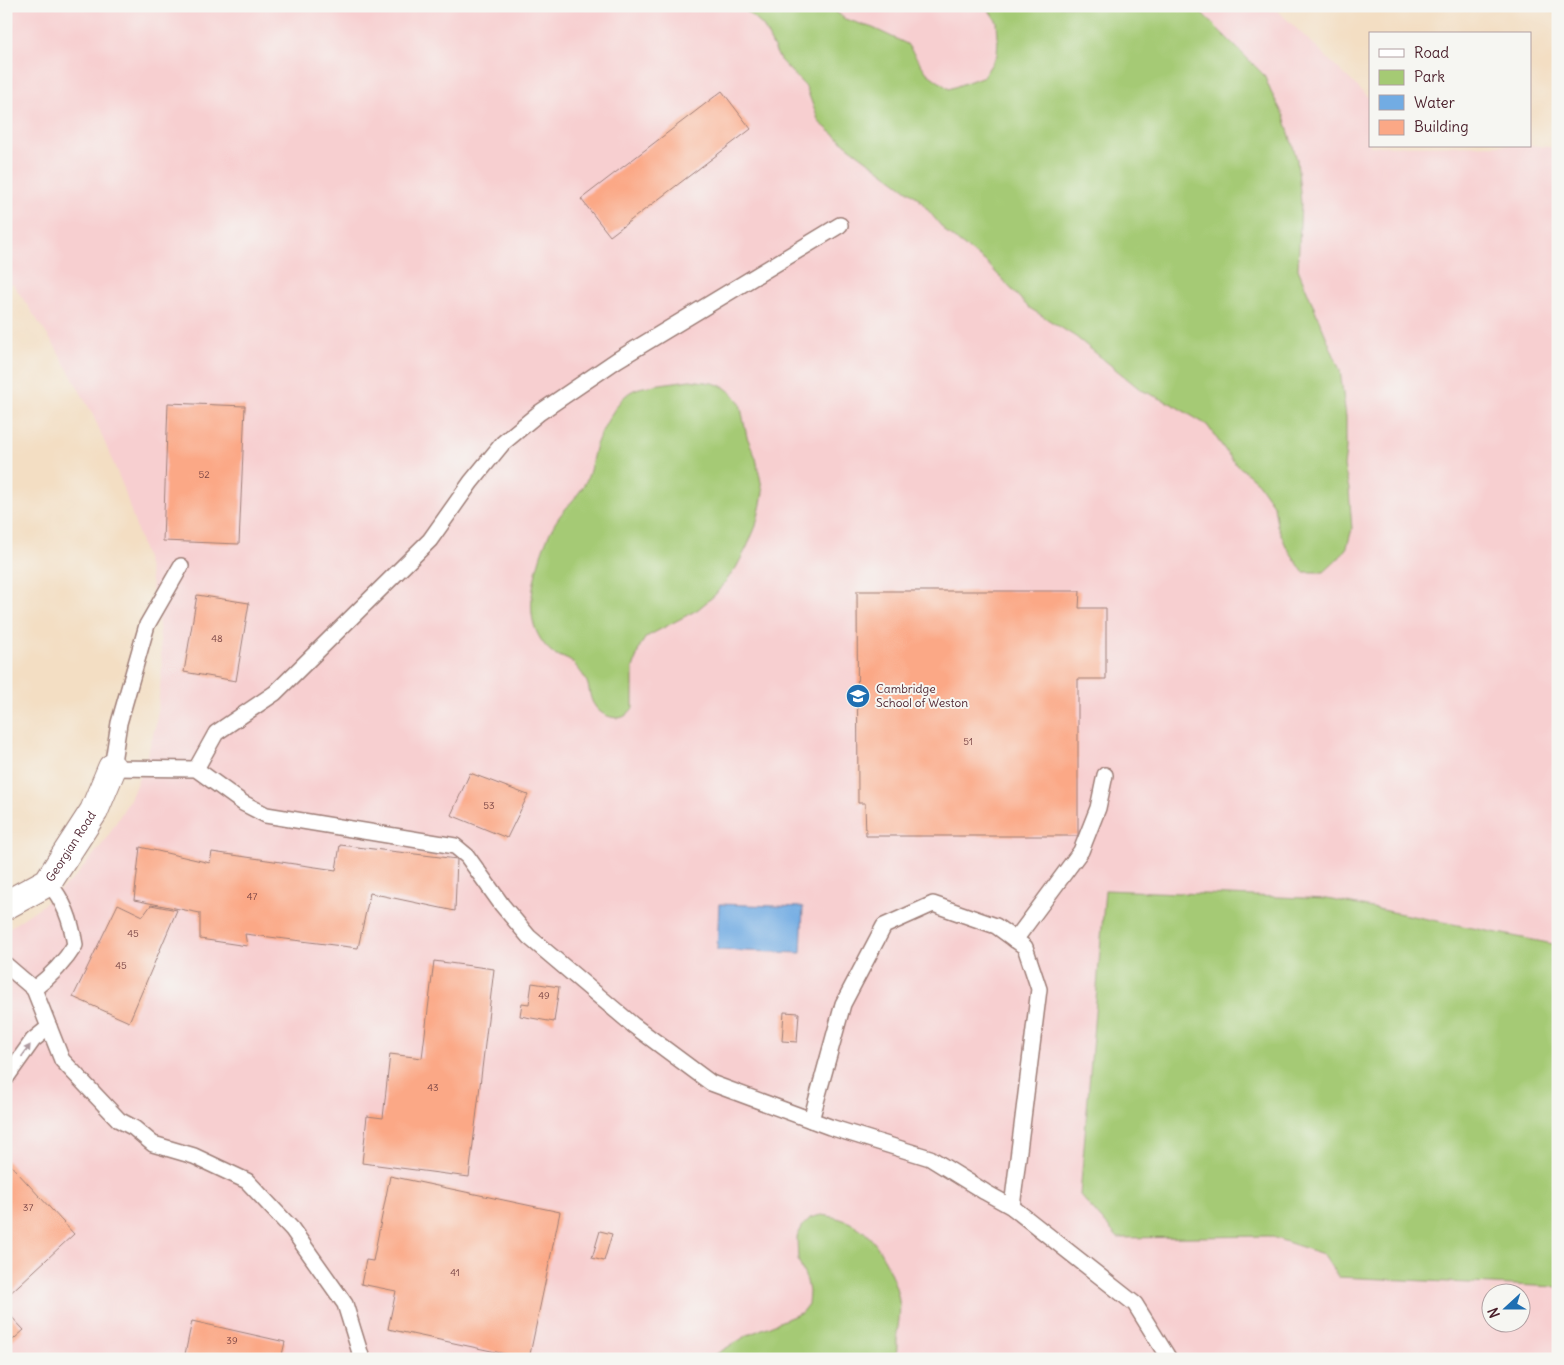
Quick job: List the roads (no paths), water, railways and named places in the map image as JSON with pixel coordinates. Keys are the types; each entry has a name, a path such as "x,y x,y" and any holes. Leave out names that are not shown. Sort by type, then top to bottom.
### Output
{"street":[{"name":"Georgian Road","path":"6,905 48,882 94,811 112,768"}],"lane":[{"path":"196,769 216,733 275,693 430,540 471,482 503,443 539,413 617,360 840,225"},
{"path":"181,566 147,626 119,722 112,768 196,769 244,803 266,814 455,846 467,856 502,905 529,937 633,1025 711,1083 811,1120 930,1158 985,1192 1012,1206 1135,1304 1169,1359"},
{"path":"1015,940 1081,851 1098,808 1105,775"},
{"path":"34,989 66,960 75,946 72,929 60,896 48,882"},
{"path":"811,1120 843,1004 884,926 933,904 996,926 1025,947 1039,989 1012,1206"},
{"path":"6,965 34,989 62,1060 120,1120 134,1128 153,1144 194,1156 247,1181 292,1229 345,1304 362,1359"},
{"path":"6,1078 33,1040 49,1026"}],"water":[{"path":"719,904 803,907 801,953 717,950"}],"place":[{"name":"Cambridge School of Weston","path":"858,696"}]}
